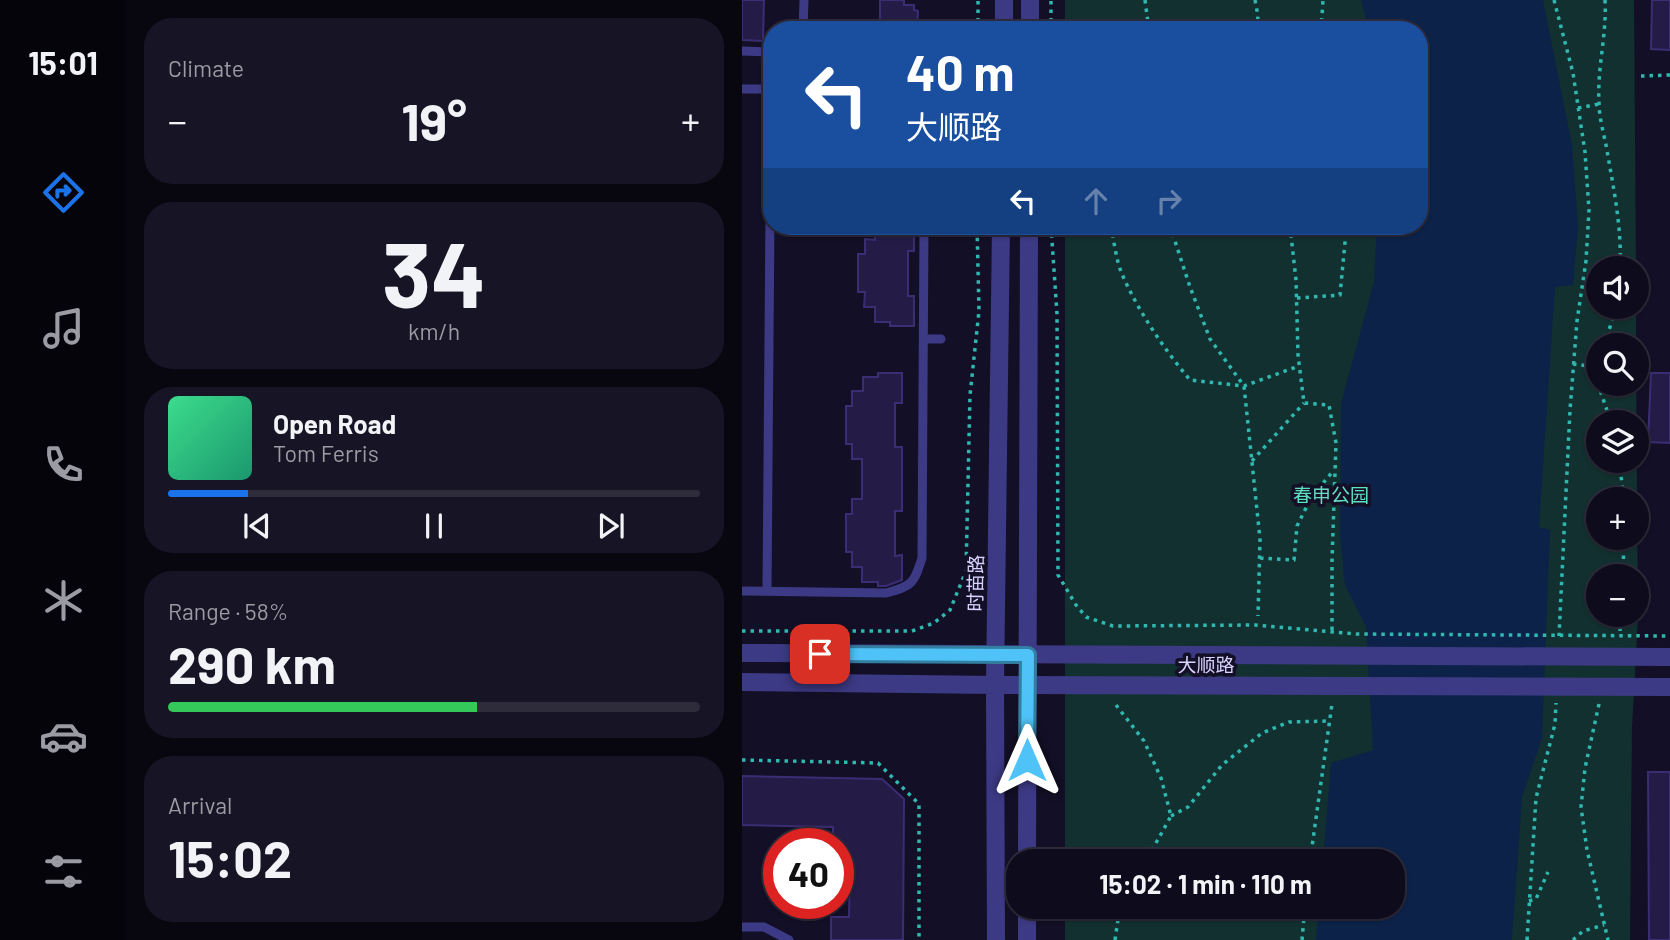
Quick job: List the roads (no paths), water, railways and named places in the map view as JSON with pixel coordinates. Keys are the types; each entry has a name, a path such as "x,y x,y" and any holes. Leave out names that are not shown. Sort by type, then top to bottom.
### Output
{"street":[{"path":"1004,0 1004,21"},
{"path":"1030,0 1030,21"},
{"name":"时苗路","path":"996,940 995,685 1001,235"},
{"path":"1027,849 1030,235"},
{"name":"大顺路","path":"742,653 1670,657"},
{"name":"大顺路","path":"742,682 1351,686 1555,693 1670,687"},
{"path":"1027,919 1027,940"}],"lane":[{"path":"803,21 804,0"},
{"path":"742,51 763,52"},
{"path":"742,89 763,89"},
{"path":"767,591 770,235"},
{"path":"742,591 886,593 904,588 916,577 922,558 924,235"},
{"path":"923,339 941,339"},
{"path":"742,927 764,927 789,940"}],"water":[{"path":"1361,0 1543,0 1572,145 1578,227 1573,285 1555,287 1539,527 1550,530 1542,738 1522,797 1512,940 1316,940 1318,919 1405,919 1405,849 1324,849 1331,763 1373,750 1366,627 1345,585 1340,536 1341,403 1374,282 1377,235 1428,235 1428,21 1367,21"}],"park label":[{"name":"春申公园","path":"1331,494"}]}
